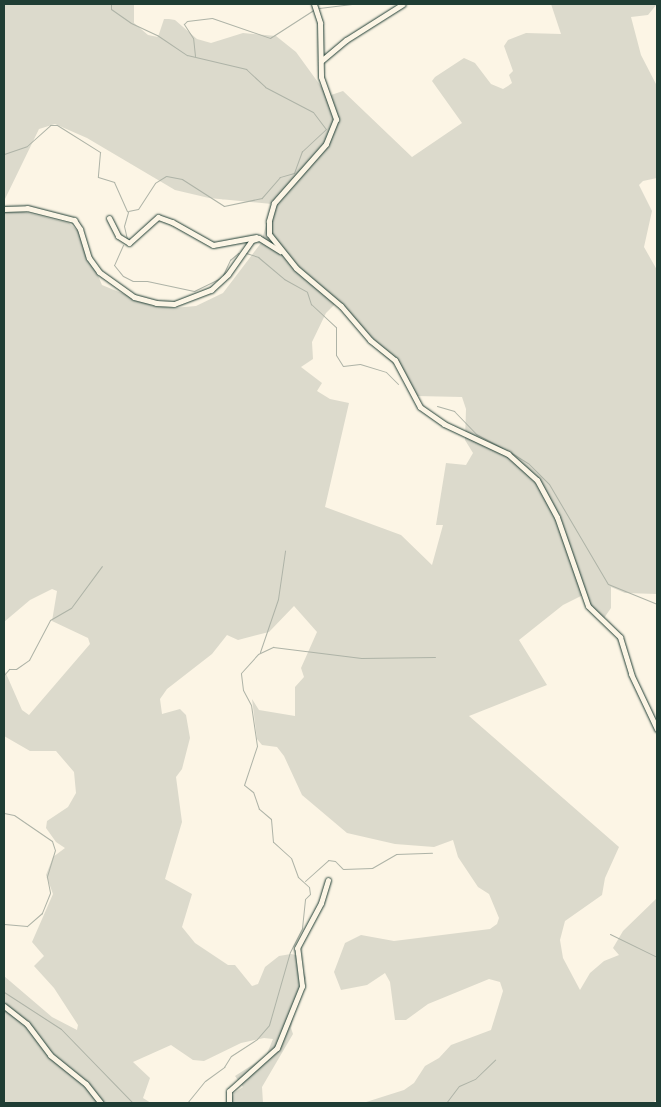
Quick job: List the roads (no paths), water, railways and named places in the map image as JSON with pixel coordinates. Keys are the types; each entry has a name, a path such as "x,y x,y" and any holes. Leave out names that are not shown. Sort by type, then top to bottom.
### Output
{"street":[{"path":"321,61 346,40 403,4"},
{"path":"315,7 323,82 336,119 326,144 282,192 271,210 269,234 280,251 306,278 341,306 364,335 395,360 417,403 426,412 508,454 531,473 558,518 588,606 620,637 631,674 657,728"},
{"path":"4,209 27,208 74,220 80,229 89,258 99,272 134,297 156,303 174,304 210,290 234,266 247,244 259,238"},
{"path":"110,218 118,236 129,242 158,217 213,245 245,237 259,238 280,251"},
{"path":"229,1103 229,1091 277,1048 302,986 297,948 320,902 328,880"},
{"path":"4,1006 27,1024 50,1055 86,1084 101,1103"}],"waterway":[{"path":"111,4 111,9 131,23 157,35 187,55 246,69 265,87 313,112 326,129 302,151 294,173 280,177 262,198 224,206 182,179 166,176 155,183 138,209 128,211"},
{"path":"319,8 354,4"},
{"path":"195,56 193,38 184,24 187,21 212,18 270,38 315,9"},
{"path":"4,154 27,146 50,125 57,125 100,152 98,177 114,182 127,211"},
{"path":"127,239 124,226 128,212"},
{"path":"123,245 114,265 123,276 133,281 147,281 194,291 221,278"},
{"path":"223,275 230,260 238,253"},
{"path":"246,253 258,257 284,279 307,292 311,304 336,327 336,355 343,366 360,364 386,372 398,384"},
{"path":"437,406 454,411 476,434 502,448"},
{"path":"510,452 529,464 549,484 608,584 657,604"},
{"path":"260,652 278,599 285,551"},
{"path":"4,675 9,669 16,669 29,660 50,620 71,608 102,566"},
{"path":"187,1103 205,1081 224,1067 231,1056 257,1039 269,1025 290,952 302,928 305,899 310,894 309,887 298,877 291,858 273,842 271,819 259,809 253,792 244,785 257,746 251,705 243,690 241,673 258,654 273,647 361,658 435,657"},
{"path":"4,813 14,815 52,841 55,850 47,877 50,893 42,913 27,926 4,924"},
{"path":"305,881 328,860 335,861 343,869 372,868 396,854 432,853"},
{"path":"610,934 657,957"},
{"path":"4,992 61,1029 133,1103"},
{"path":"446,1103 459,1086 475,1079 495,1060"}]}
